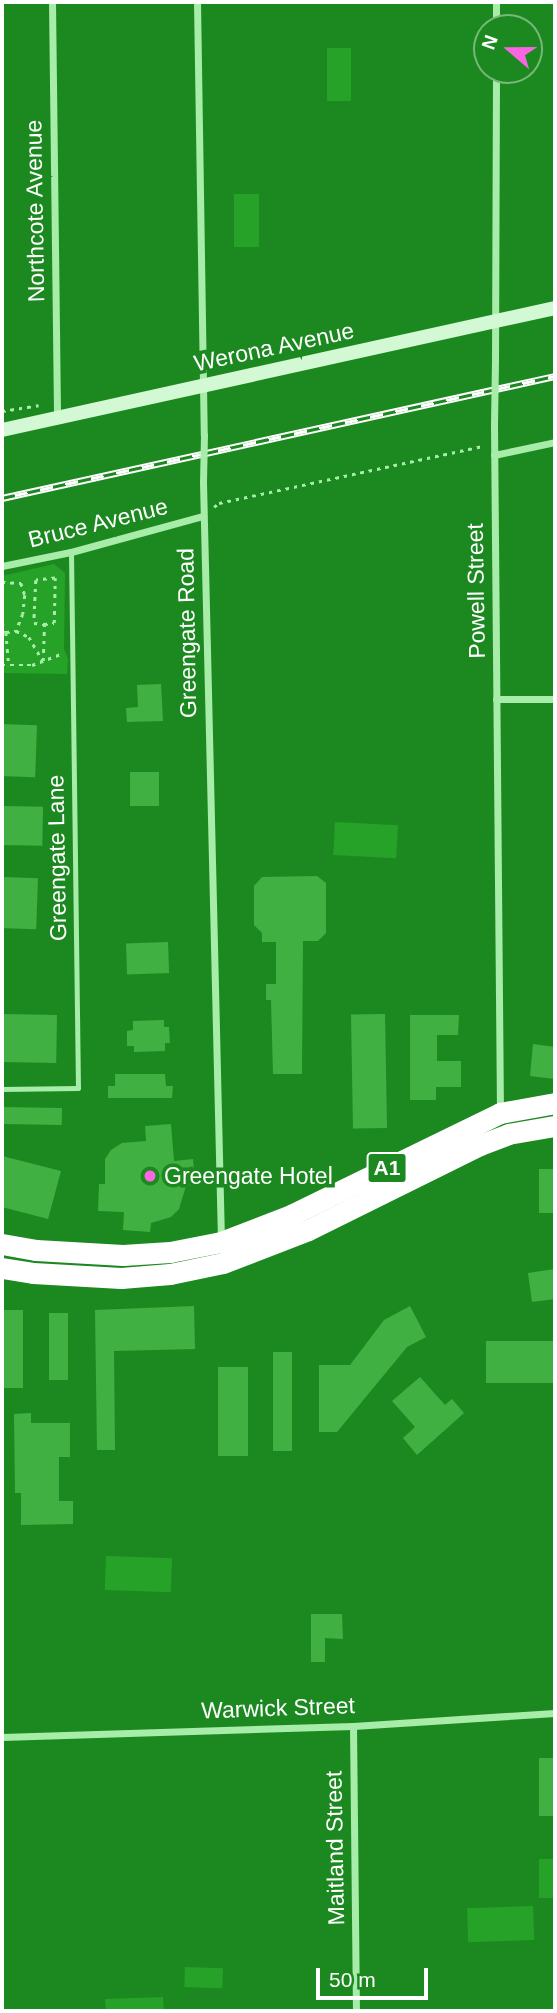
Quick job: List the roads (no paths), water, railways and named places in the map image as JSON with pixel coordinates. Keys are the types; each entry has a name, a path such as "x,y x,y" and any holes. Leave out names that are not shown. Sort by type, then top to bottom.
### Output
{"highway":[{"name":"A1","path":"2,1268 33,1273 121,1278 170,1274 222,1253 291,1215 500,1112 555,1103"},
{"name":"A1","path":"2,1244 36,1250 123,1255 222,1253 308,1230 480,1145 508,1134 555,1126"}],"street":[{"name":"Northcote Avenue","path":"52,2 57,420"},
{"name":"Greengate Road","path":"197,2 204,516 222,1253"},
{"name":"Powell Street","path":"496,84 494,456 500,1112"},
{"name":"Werona Avenue","path":"2,430 555,308"},
{"path":"494,456 555,442"},
{"name":"Bruce Avenue","path":"2,566 71,552 204,516"},
{"path":"496,699 555,699"},
{"name":"Warwick Street","path":"2,1737 353,1726 555,1713"},
{"name":"Maitland Street","path":"353,1726 356,2011"}],"lane":[{"name":"Greengate Lane","path":"2,1089 78,1088 71,552"}],"railway":[{"path":"2,498 555,376"}],"place":[{"name":"Greengate Hotel","path":"150,1176"}]}
